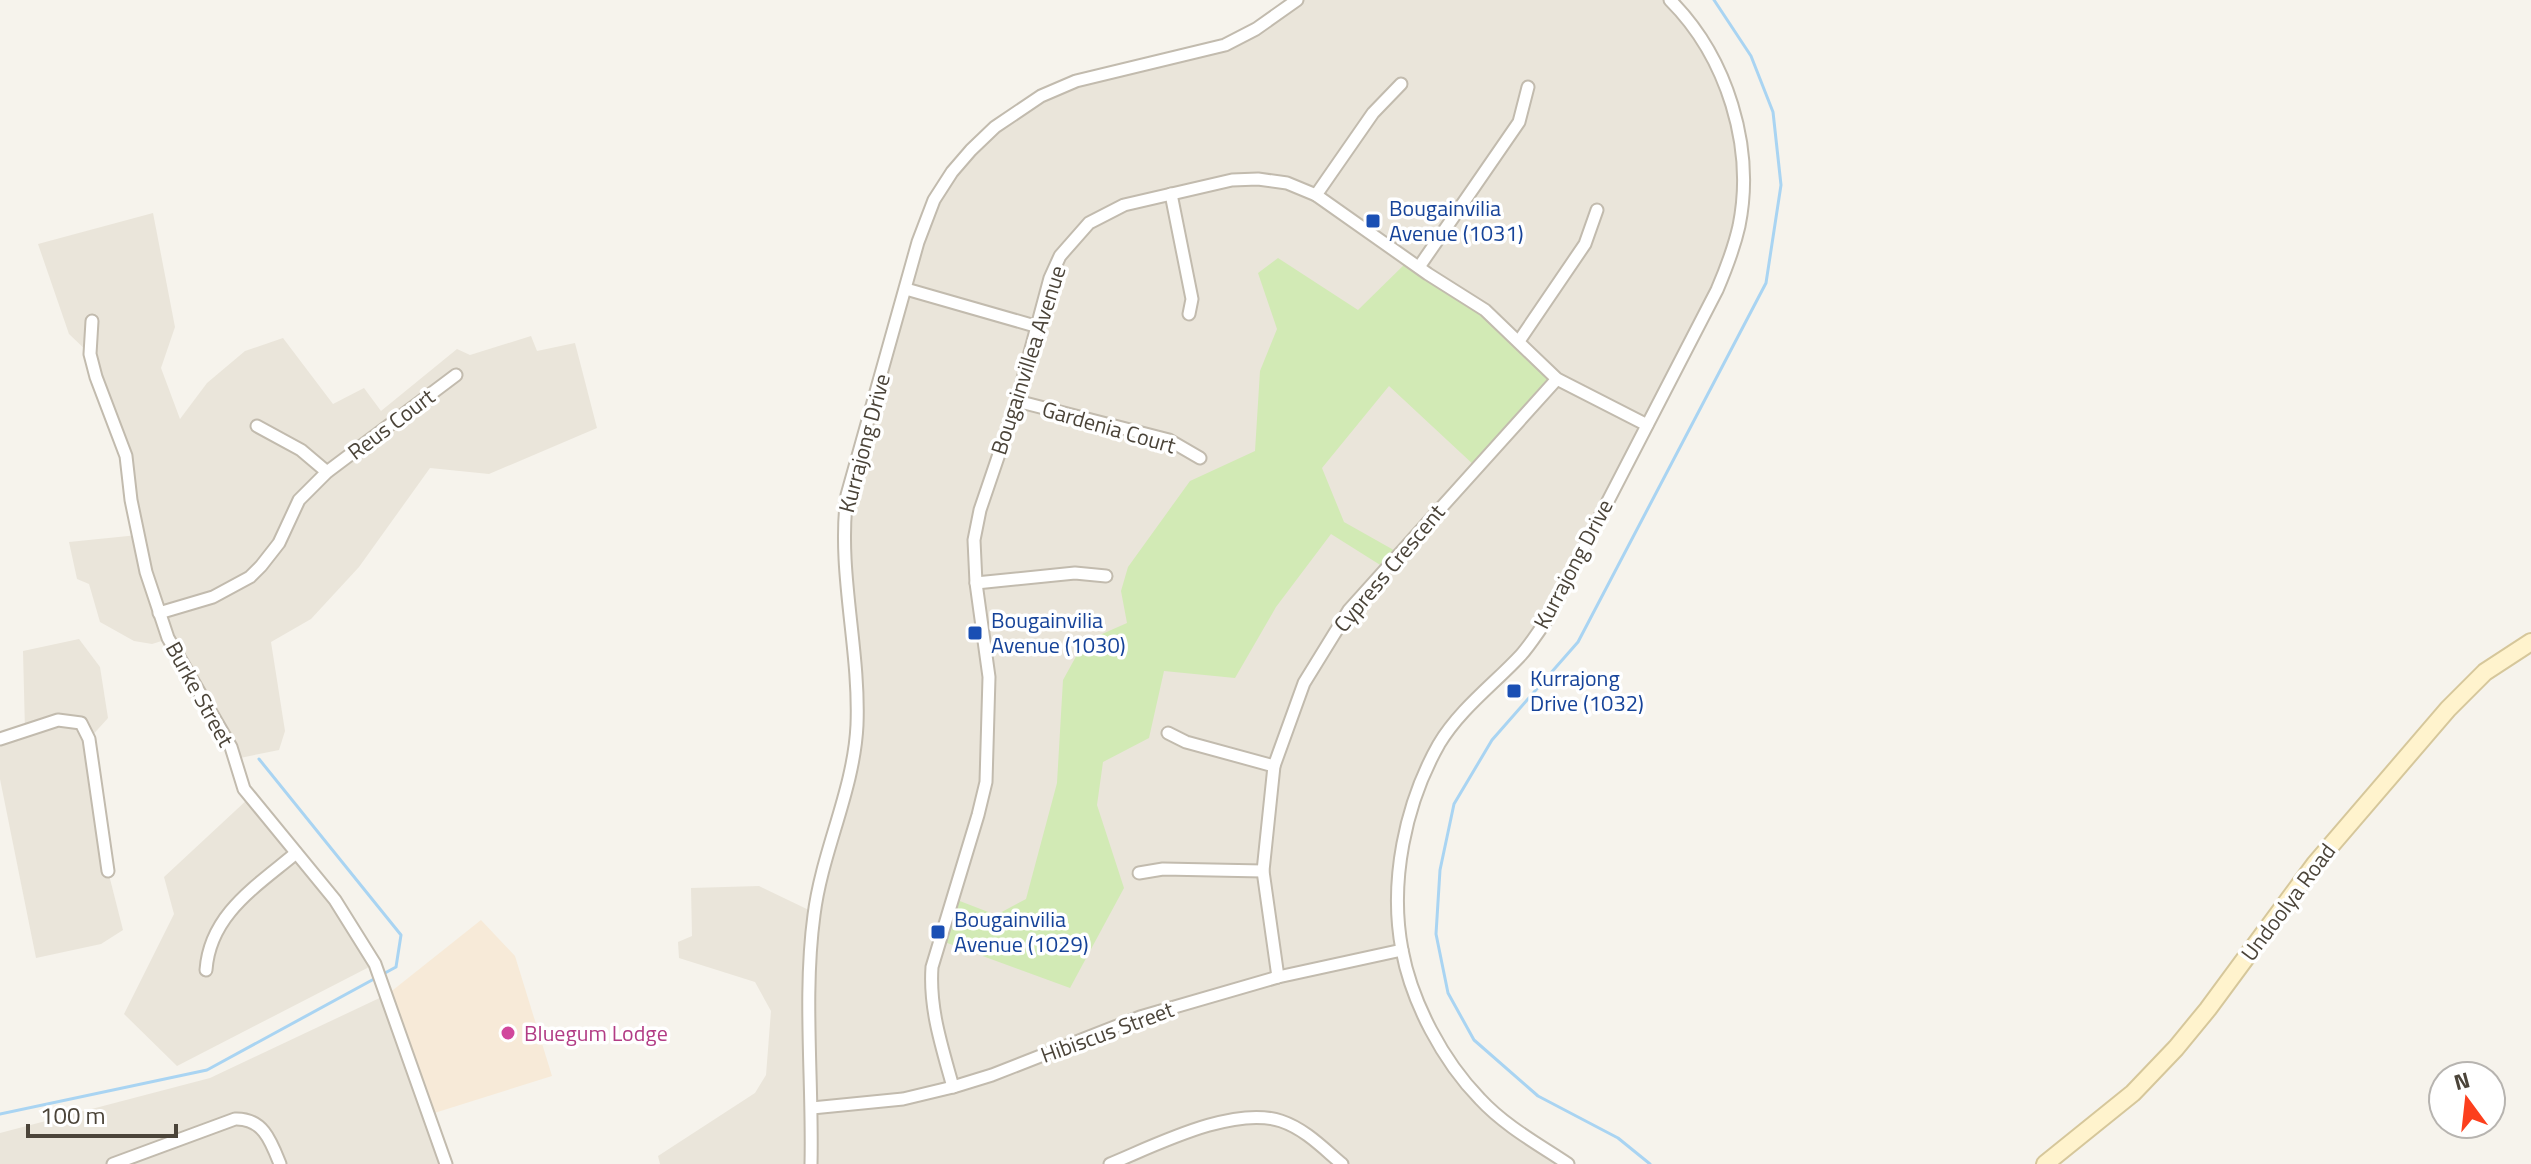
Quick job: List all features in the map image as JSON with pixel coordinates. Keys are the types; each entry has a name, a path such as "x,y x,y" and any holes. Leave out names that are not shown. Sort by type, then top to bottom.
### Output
{"street":[{"name":"Kurrajong Drive","path":"811,1164 810,953 814,913 847,785 857,727 842,528 847,495 918,242 934,200 971,150 1007,118 1041,96 1076,81 1225,45 1256,29 1297,0"},
{"name":"Kurrajong Drive","path":"1568,1164 1504,1121 1480,1099 1461,1076 1424,1014 1402,950 1399,875 1411,807 1440,743 1486,688 1522,654 1546,621 1717,290 1730,258 1739,227 1743,191 1741,146 1729,94 1704,44 1670,0"},
{"path":"1316,195 1373,113 1401,84"},
{"path":"1419,267 1519,122 1528,87"},
{"name":"Bougainvillea Avenue","path":"953,1087 934,1021 930,989 936,953 986,782 989,677 976,583 974,540 980,510 1017,401 1050,278 1060,256 1089,223 1124,205 1232,180 1258,179 1287,183 1316,195 1485,310 1557,379 1647,425"},
{"path":"1171,194 1192,299 1189,314"},
{"path":"1519,341 1585,244 1597,210"},
{"path":"906,289 1035,326"},
{"name":"Burke Street","path":"92,321 90,354 126,456 131,500 146,572 168,638 231,747 244,789 335,900 356,929 375,964 446,1164"},
{"name":"Reus Court","path":"159,613 213,597 250,577 279,543 299,500 327,472 456,375"},
{"name":"Cypress Crescent","path":"1278,977 1263,871 1274,766 1304,683 1349,610 1557,379"},
{"name":"Gardenia Court","path":"1017,401 1169,440 1200,458"},
{"name":"Reus Court","path":"257,426 301,450 327,472"},
{"path":"976,583 1075,573 1106,576"},
{"name":"Undoolya Road","path":"2045,1164 2133,1093 2176,1048 2315,864 2438,720 2485,672 2531,642"},
{"path":"0,739 58,720 81,723 89,739 108,871"},
{"path":"1168,733 1186,742 1274,766"},
{"path":"206,970 207,950 222,920 296,853"},
{"path":"1139,873 1163,869 1263,871"},
{"name":"Hibiscus Street","path":"812,1108 903,1099 953,1087 992,1075 1140,1017 1278,977 1402,950"},
{"path":"113,1164 235,1119 246,1118 255,1122 271,1140 280,1164"},
{"path":"1110,1164 1205,1128 1268,1118 1295,1127 1342,1164"}],"shaded area":[{"path":"1297,0 1670,0 1729,94 1744,177 1730,258 1546,621 1461,716 1425,774 1399,875 1402,950 1424,1014 1480,1099 1568,1164 660,1164 658,1156 755,1093 766,1075 771,1011 755,982 679,958 678,942 692,936 691,888 759,886 813,912 857,727 842,528 934,200 971,150 1041,96 1225,45"},
{"path":"153,213 175,327 161,368 180,419 207,383 245,351 283,338 333,404 364,388 381,411 457,349 470,355 531,336 537,351 575,343 597,428 489,474 430,468 359,567 311,619 271,642 285,731 279,750 235,759 168,639 152,644 134,641 100,622 89,584 77,579 69,542 138,535 130,480 90,354 69,334 38,244"},
{"path":"79,639 100,667 108,718 89,739 108,871 123,930 101,944 36,958 0,779 0,739 25,731 23,651"},
{"path":"249,798 335,900 375,964 177,1066 124,1014 174,914 164,877"},
{"name":"Bluegum Lodge","path":"481,920 515,956 552,1076 428,1115 388,994"},
{"path":"388,994 446,1164 0,1164 0,1133 210,1078"}],"green space":[{"path":"1278,258 1358,310 1409,260 1485,310 1557,379 1476,467 1389,386 1322,468 1344,522 1399,553 1385,568 1331,534 1276,607 1235,678 1164,671 1149,738 1103,762 1097,805 1124,888 1070,988 939,940 952,898 996,915 1026,899 1057,783 1063,680 1084,642 1127,623 1121,591 1128,567 1190,481 1255,451 1260,371 1277,329 1258,273"}],"waterway":[{"path":"1650,1164 1618,1138 1538,1096 1474,1040 1448,993 1436,934 1440,870 1454,804 1492,740 1578,642 1766,283 1781,185 1773,112 1751,56 1714,0"},
{"path":"0,1114 207,1070 396,967 401,935 259,759"}],"place":[{"name":"Bougainvilia Avenue (1031)","path":"1373,221"},
{"name":"Bougainvilia Avenue (1030)","path":"975,633"},
{"name":"Kurrajong Drive (1032)","path":"1514,691"},
{"name":"Bougainvilia Avenue (1029)","path":"938,932"},
{"name":"Bluegum Lodge","path":"508,1033"}]}
